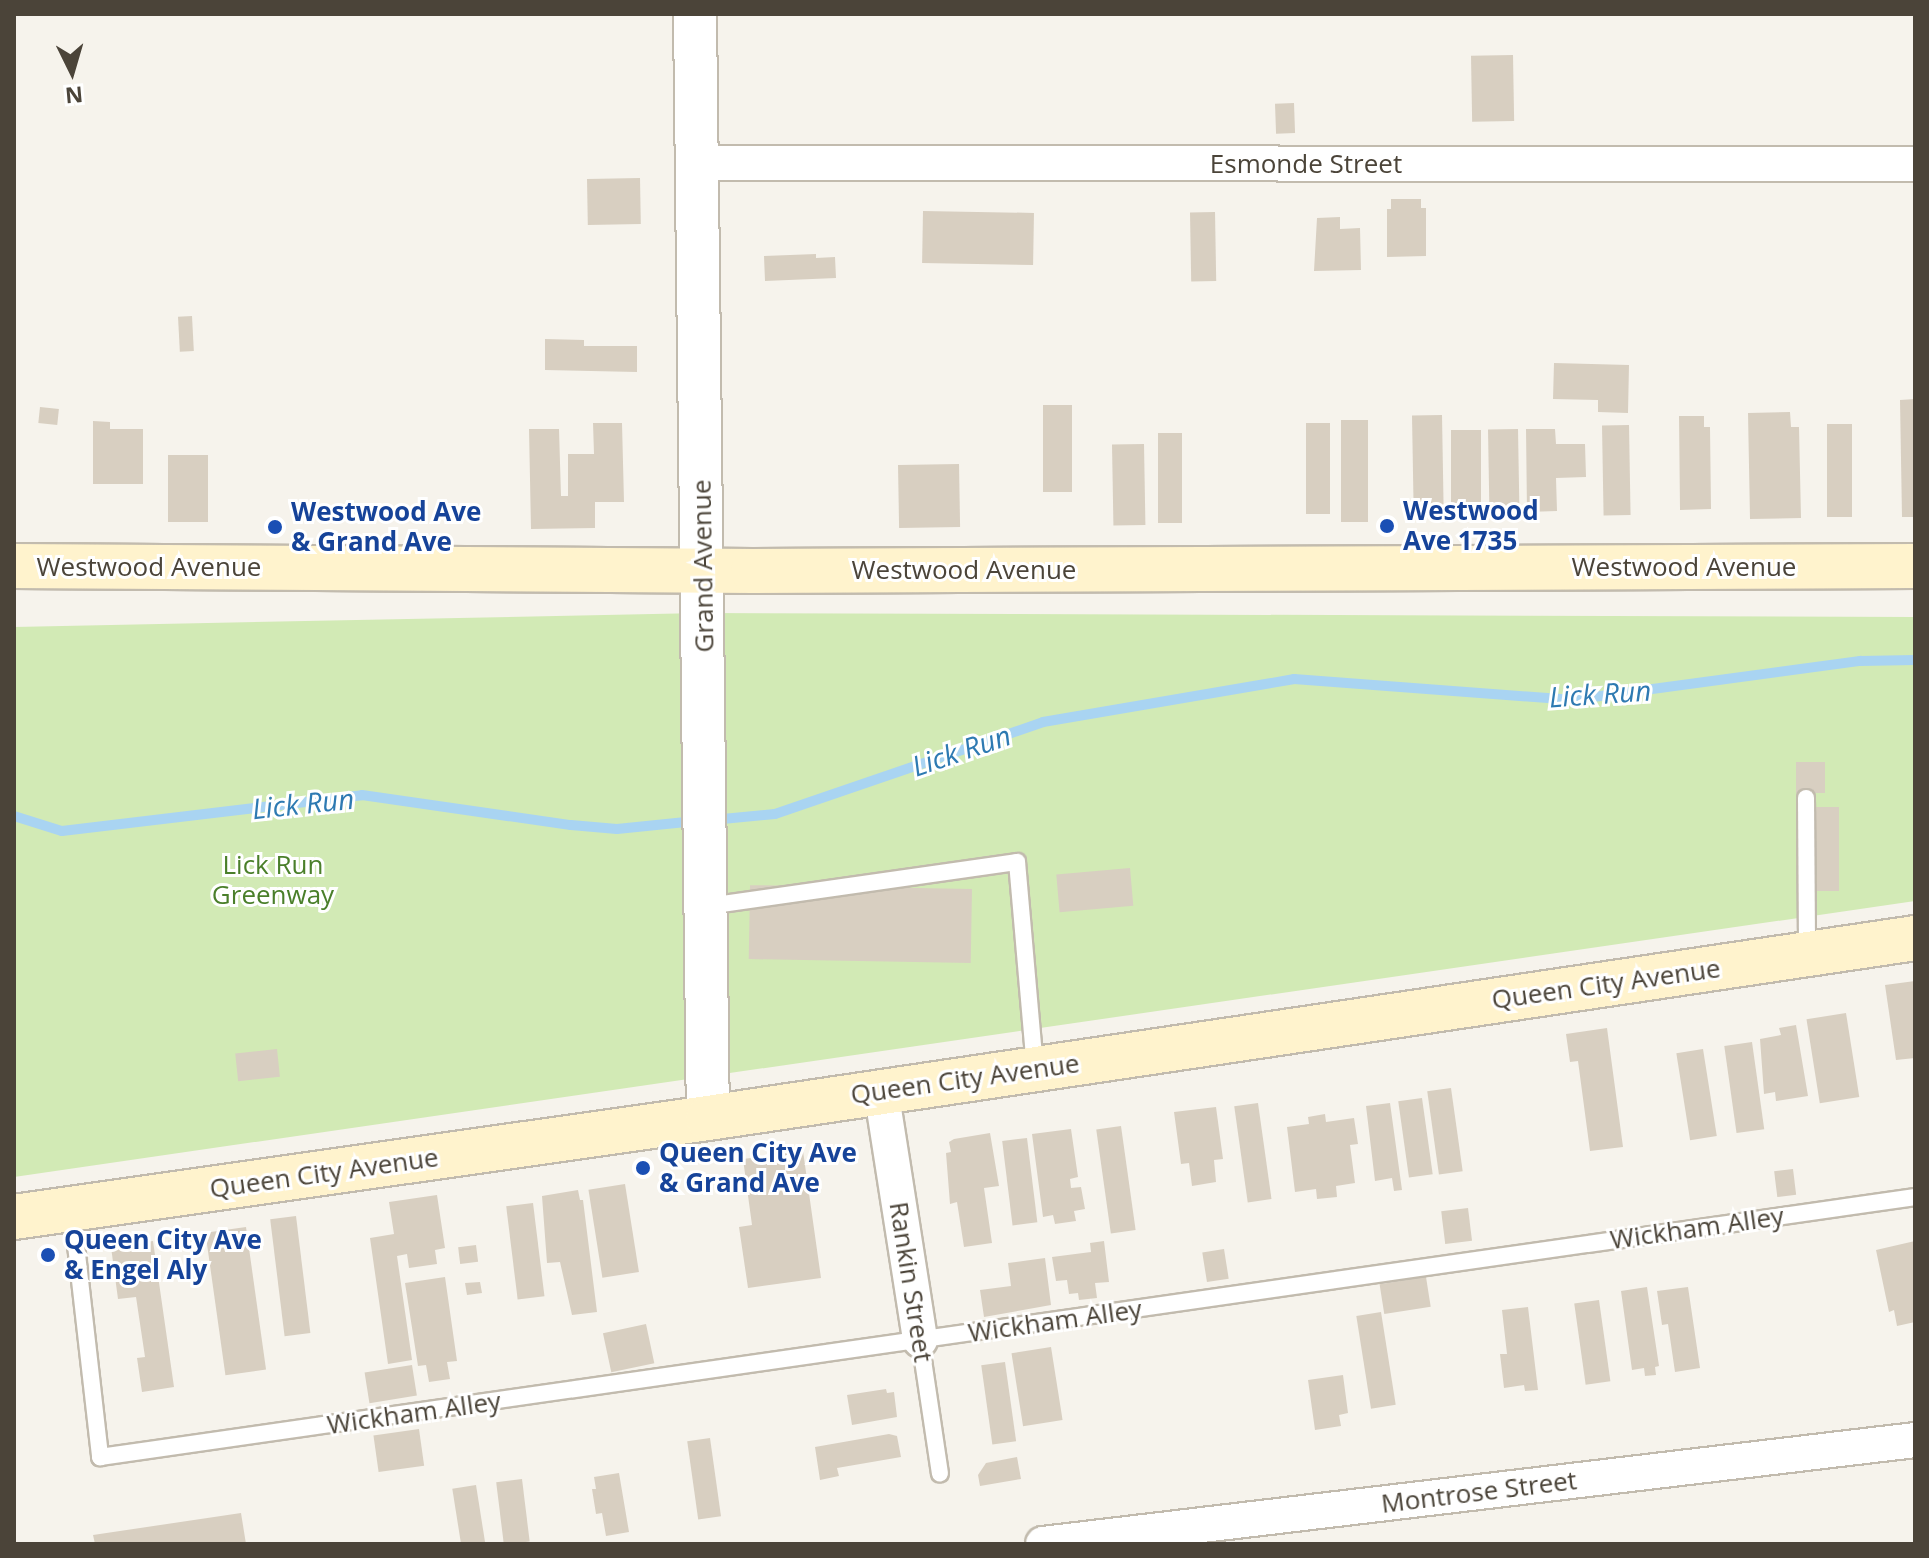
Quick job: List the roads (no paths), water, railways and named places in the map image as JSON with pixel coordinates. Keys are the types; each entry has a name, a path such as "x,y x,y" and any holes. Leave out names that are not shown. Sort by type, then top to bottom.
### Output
{"main road":[{"name":"Westwood Avenue","path":"14,566 704,570 1915,566"},
{"name":"Queen City Avenue","path":"14,1217 708,1118 1915,938"}],"street":[{"name":"Grand Avenue","path":"695,14 704,570 708,1118"},
{"name":"Esmonde Street","path":"696,163 1915,164"},
{"name":"Rankin Street","path":"881,1090 920,1340"},
{"name":"Montrose Street","path":"1043,1544 1915,1440"}],"lane":[{"path":"1806,798 1807,954"},
{"path":"706,906 1017,862 1035,1068"},
{"name":"Wickham Alley","path":"72,1209 100,1457 1915,1197"},
{"name":"Rankin Street","path":"920,1340 940,1474"}],"waterway":[{"name":"Lick Run","path":"712,820 775,814 1043,722 1294,679 1571,700 1860,661 1915,660"},
{"name":"Lick Run","path":"14,816 62,831 362,795 617,829 696,821"}],"place":[{"name":"Westwood Ave 1735","path":"1387,526"},
{"name":"Westwood Ave & Grand Ave","path":"275,527"},
{"name":"Queen City Ave & Grand Ave","path":"643,1168"},
{"name":"Queen City Ave & Engel Aly","path":"48,1255"}],"park label":[{"name":"Lick Run Greenway","path":"273,880"}]}
